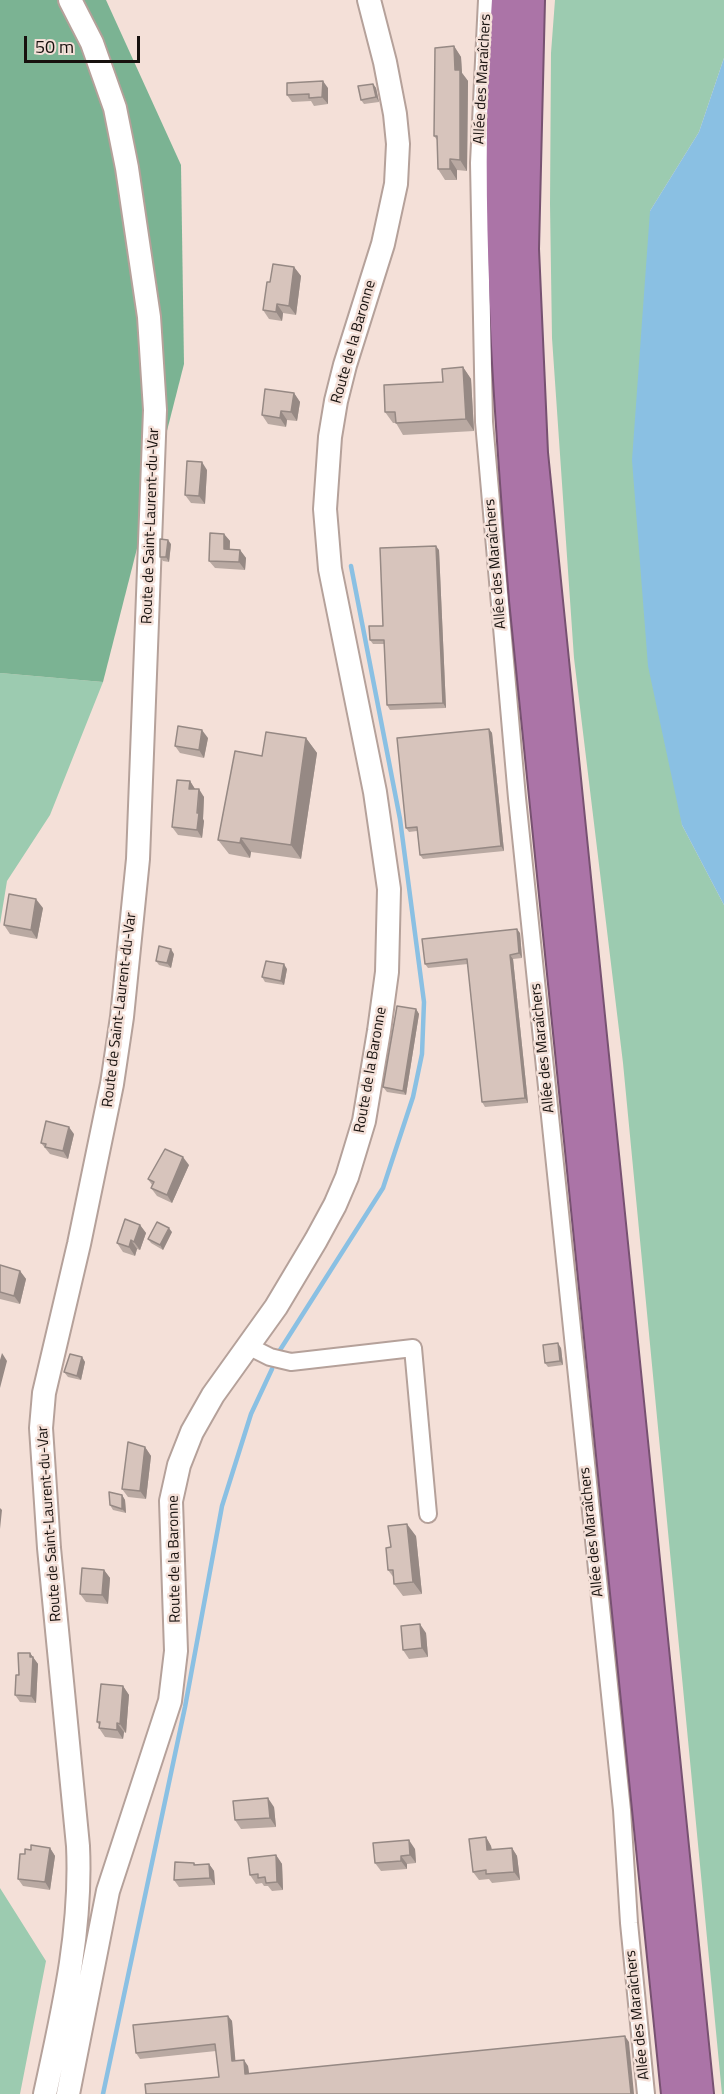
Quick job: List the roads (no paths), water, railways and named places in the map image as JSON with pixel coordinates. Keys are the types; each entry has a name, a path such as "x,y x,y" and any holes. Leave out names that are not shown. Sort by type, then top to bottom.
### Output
{"highway":[{"path":"506,0 501,135 501,251 511,441 522,577 676,2094"},
{"path":"530,0 525,249 533,453 699,2094"}],"main road":[{"name":"Route de Saint-Laurent-du-Var","path":"45,2094 69,1975 78,1918 80,1881 48,1537 41,1428 44,1393 79,1244 112,1084 122,1017 138,859 154,410 149,318 128,168 115,108 93,43 70,0"},
{"name":"Route de la Baronne","path":"68,2094 108,1891 170,1701 176,1651 171,1501 179,1465 197,1423 213,1395 276,1307 335,1205 347,1177 369,1101 387,972 387,879 375,792 330,569 325,509 330,437 336,401 383,244 396,184 398,144 395,114 385,62 369,0"}],"street":[{"name":"Allée des Maraîchers","path":"487,0 479,163 484,422 517,798 622,1810 629,1923 646,2094"},
{"path":"248,1346 270,1357 291,1362 413,1348 428,1514"}],"water":[{"path":"724,58 724,905 682,825 648,666 632,460 650,211 699,132"}],"waterway":[{"path":"280,1350 383,1188 413,1097 422,1054 424,1002 400,819 351,566"},
{"path":"103,2094 185,1707 222,1506 251,1414 272,1369"}]}
